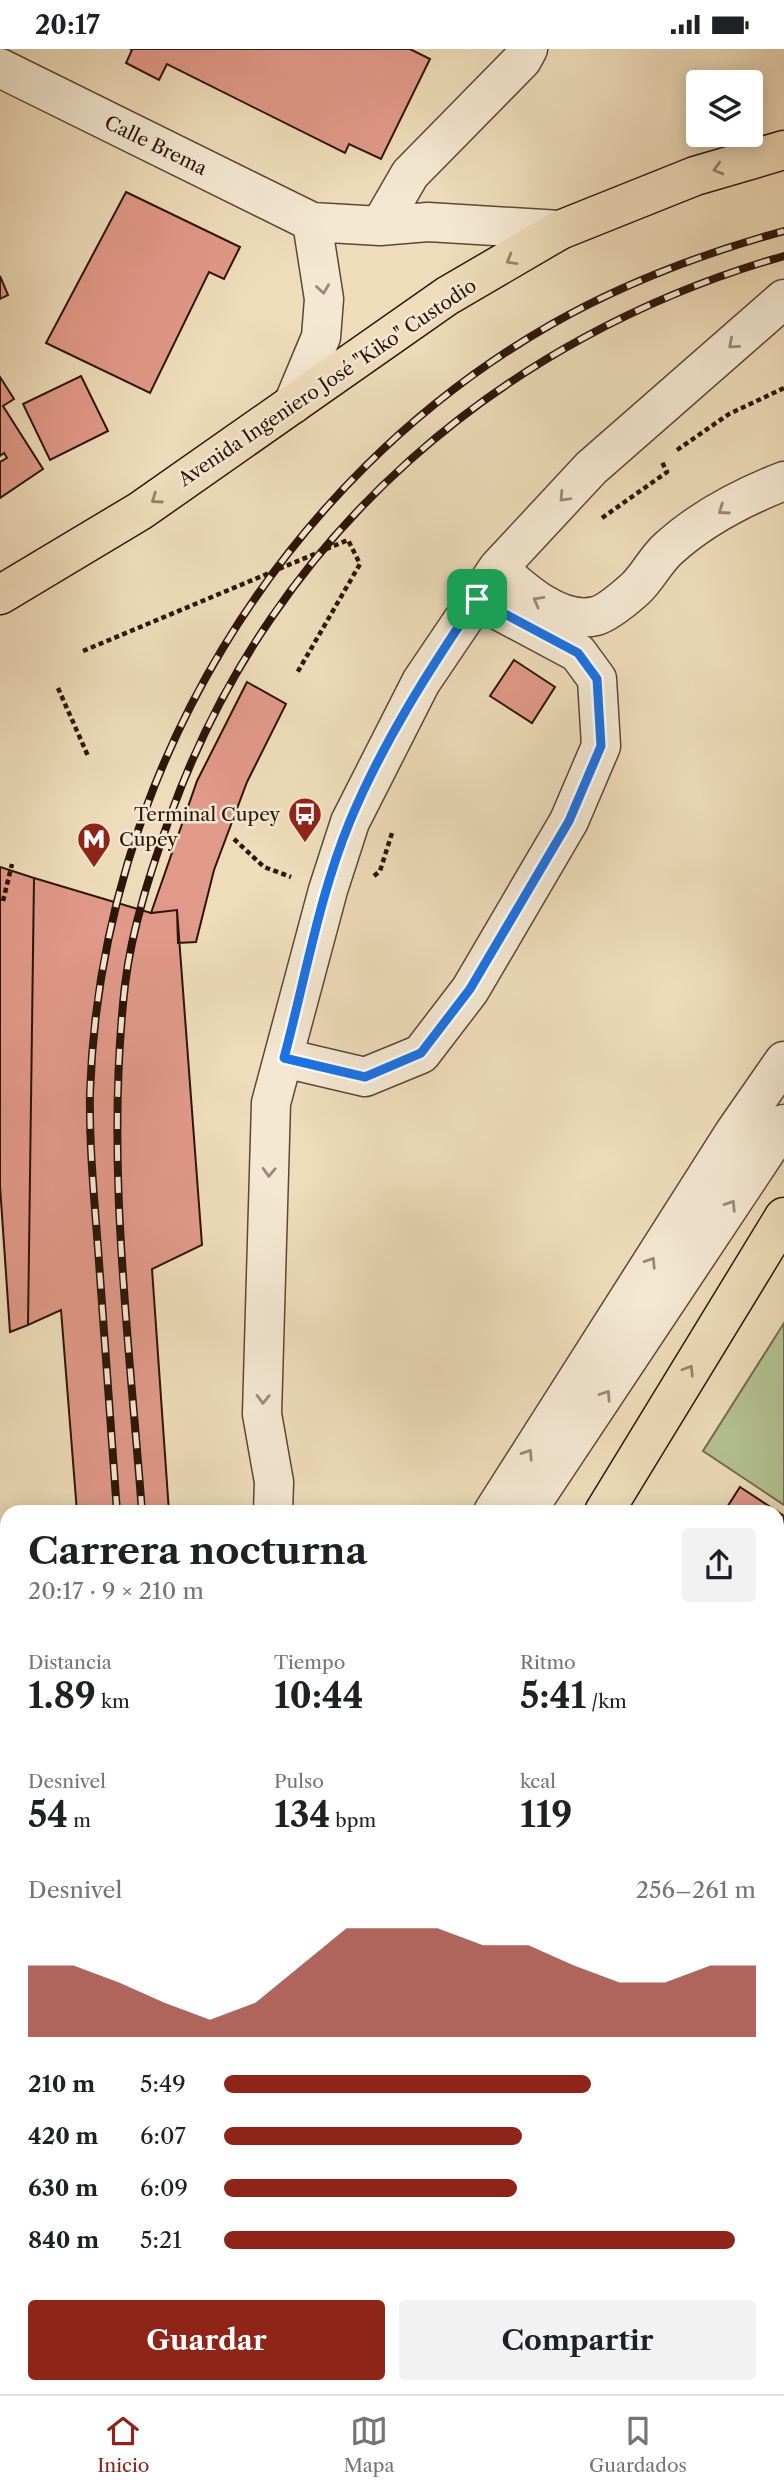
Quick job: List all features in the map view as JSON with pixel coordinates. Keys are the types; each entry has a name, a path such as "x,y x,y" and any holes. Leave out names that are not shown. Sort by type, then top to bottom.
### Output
{"main road":[{"name":"Avenida Ingeniero José \"Kiko\" Custodio","path":"0,595 140,511 447,296 560,230 695,176 784,150"},
{"path":"608,1505 784,1217"}],"street":[{"path":"380,226 410,174 522,59 528,49"},
{"name":"Calle Brema","path":"0,68 312,222"},
{"path":"293,404 321,337 324,299 312,222 380,226 428,222 560,230"},
{"path":"273,1505 274,1482 262,1414 271,1103 328,890 350,822 421,682 498,568 591,468 784,299"},
{"path":"498,568 528,596 546,606 569,614 596,616 636,588 668,548 739,499 784,481"},
{"path":"284,1058 365,1077 421,1053 477,978 569,821 601,746 597,679 578,653 477,599"},
{"path":"497,1505 705,1179 784,1061"},
{"path":"531,1505 784,1124"}],"path":[{"path":"609,512 667,472 661,460 729,414 784,388"},
{"path":"83,651 348,540 360,565 297,673"},
{"path":"58,688 88,756"},
{"path":"4,901 12,864"}],"green space":[{"path":"784,1323 784,1505 703,1451"}],"building":[{"path":"130,49 410,49 430,59 381,159 349,144 345,153 167,64 159,80 126,63 132,50"},
{"path":"126,192 240,247 224,279 209,272 150,393 46,343"},
{"path":"0,276 8,295 0,299"},
{"path":"81,376 108,431 50,460 23,404"},
{"path":"0,377 14,399 3,406 43,469 0,498 0,462 7,458 4,453 0,456"},
{"path":"514,660 555,687 532,723 490,696"},
{"path":"247,682 286,704 247,782 214,870 196,942 178,943 177,910 151,913 197,781"},
{"path":"0,867 34,878 28,1325 10,1332 0,1186"},
{"path":"34,878 151,913 177,910 202,1245 152,1269 169,1505 76,1505 61,1310 28,1325"},
{"path":"740,1487 767,1505 728,1505"}],"railway":[{"path":"116,1505 90,1135 90,1093 102,976 128,862 169,752 222,649 288,553 366,466 454,389 552,324 607,295 694,259 784,231"},
{"path":"141,1505 118,1183 119,1051 125,985 138,919 157,854 172,811 216,711 271,619 336,535 410,460 494,394 584,338 681,291 784,256"}],"place":[{"name":"Terminal Cupey","path":"305,844"},
{"name":"Cupey","path":"94,869"}],"route":[{"path":"477,599 578,653 597,679 601,746 569,821 470,989 421,1053 365,1077 284,1058 328,890 350,822 391,736 421,682 477,599"}]}
